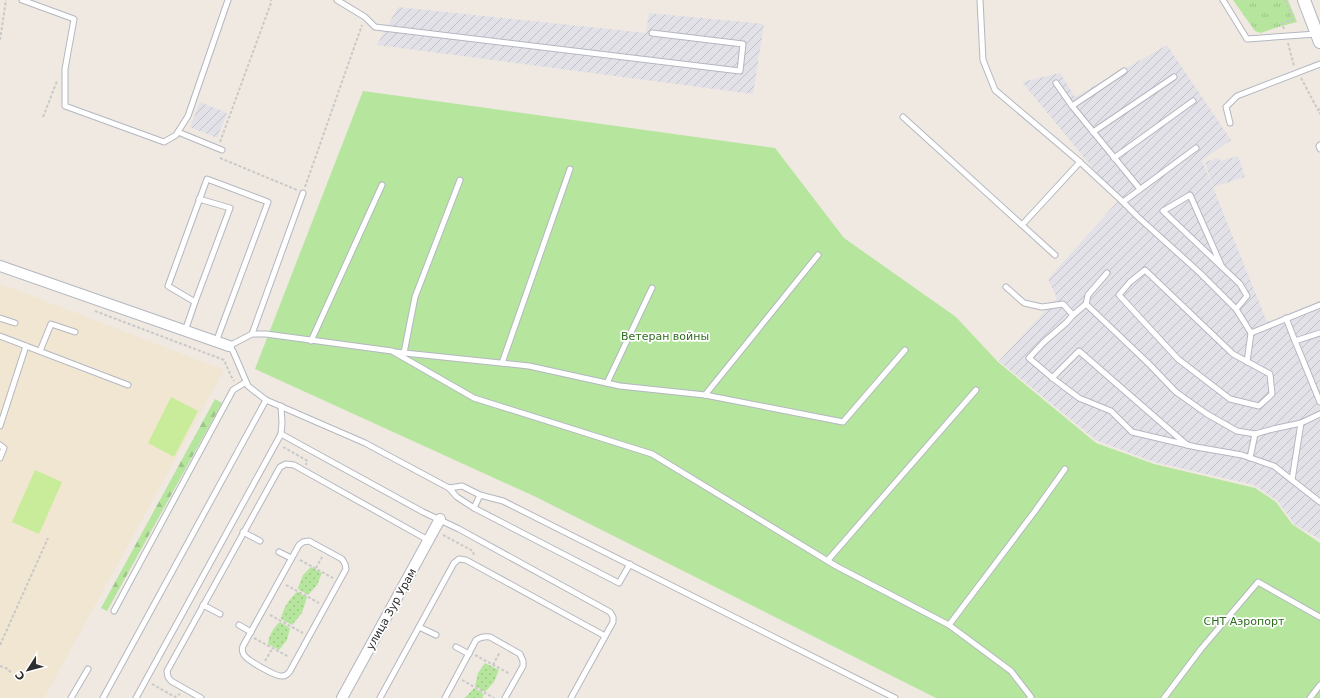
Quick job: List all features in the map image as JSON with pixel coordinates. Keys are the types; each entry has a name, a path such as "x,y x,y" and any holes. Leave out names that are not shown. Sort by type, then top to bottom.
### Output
{"street":[{"path":"1304,0 1319,38"},
{"path":"0,266 229,346"},
{"name":"улица Зур Урам","path":"342,698 440,519"}],"lane":[{"path":"22,0 74,19 65,69 65,106 164,142 176,135 188,116 228,0"},
{"path":"337,0 365,17 375,27 740,71 743,44 652,33"},
{"path":"980,0 983,60 995,90 1080,162 1200,273 1236,309 1251,333 1247,362"},
{"path":"1223,0 1247,39 1286,36 1319,38"},
{"path":"1230,123 1226,107 1237,96 1320,64"},
{"path":"1072,106 1124,71"},
{"path":"1094,132 1174,77"},
{"path":"1056,83 1072,106 1140,189"},
{"path":"1114,158 1193,101"},
{"path":"903,117 1055,255"},
{"path":"178,132 220,149"},
{"path":"1320,144 1320,149"},
{"path":"1124,202 1196,148"},
{"path":"1022,225 1080,162"},
{"path":"502,363 570,169"},
{"path":"196,302 168,286 207,179 268,202 216,342"},
{"path":"404,353 414,297 460,180"},
{"path":"311,341 382,185"},
{"path":"252,334 303,193"},
{"path":"1222,267 1190,196 1163,211 1190,236 1222,267 1240,284 1247,296 1236,309"},
{"path":"185,331 230,208 199,199"},
{"path":"706,395 818,255"},
{"path":"1145,270 1233,354 1247,362 1270,374 1272,394 1259,406 1230,399 1178,360 1119,295 1130,282 1145,270"},
{"path":"1107,273 1088,295 1086,304 1073,314 1066,323 1044,342 1029,358 1052,378 1079,398 1111,411 1132,432 1188,445 1242,455 1274,466 1320,502"},
{"path":"1006,286 1024,303 1042,307 1063,304 1073,314"},
{"path":"607,383 652,288"},
{"path":"1086,304 1176,392 1207,414 1237,431 1255,434 1301,423 1320,414"},
{"path":"1251,333 1320,305"},
{"path":"0,318 15,323"},
{"path":"1286,318 1320,402"},
{"path":"40,351 51,324 75,332"},
{"path":"1295,342 1320,333"},
{"path":"630,564 619,583 474,508 456,497 450,488 365,443 266,400 248,386 233,351 229,346 252,334 266,334 404,353 529,366 620,386 706,395 842,422 905,350"},
{"path":"0,336 128,385"},
{"path":"0,426 26,346"},
{"path":"392,351 474,398 652,454 828,560 949,625 1011,671 1031,697 1030,698"},
{"path":"1052,378 1079,351 1188,445"},
{"path":"114,610 233,390 246,382"},
{"path":"828,560 976,390"},
{"path":"103,698 266,400"},
{"path":"136,698 281,434 281,406"},
{"path":"1292,480 1301,423"},
{"path":"281,434 423,512 460,529 610,612 613,622 571,698"},
{"path":"1250,458 1255,434"},
{"path":"0,445 4,448 0,458"},
{"path":"201,698 171,681 168,678 167,671 277,470 283,465 290,464 428,540"},
{"path":"949,625 1065,469"},
{"path":"450,488 462,486 480,495 504,501 894,698"},
{"path":"474,508 480,495"},
{"path":"243,532 260,541"},
{"path":"304,541 312,542 326,550 342,559 345,562 346,569 290,671 284,676 278,676 248,659 243,653 243,646 299,545 304,541"},
{"path":"279,552 292,557"},
{"path":"380,698 454,563 462,559 605,636"},
{"path":"1164,698 1201,649 1258,582 1320,617"},
{"path":"203,605 220,614"},
{"path":"239,625 250,634"},
{"path":"420,627 436,636"},
{"path":"445,698 476,640 482,637 490,637 520,654 523,658 523,666 505,698"},
{"path":"456,647 469,653"},
{"path":"71,698 88,669"},
{"path":"1310,698 1320,686"}],"path":[{"path":"0,40 6,0"},
{"path":"271,0 220,149 215,156 303,193 365,17"},
{"path":"1286,0 1293,19 1282,24 1294,66 1319,109 1320,114"},
{"path":"43,117 56,82 65,69"},
{"path":"90,309 224,360 231,376 238,386"},
{"path":"284,448 302,458"},
{"path":"0,645 48,538"},
{"path":"450,539 470,550"},
{"path":"316,568 326,550"},
{"path":"292,557 339,581"},
{"path":"279,581 326,606"},
{"path":"263,611 309,636"},
{"path":"250,634 295,661"},
{"path":"493,665 504,645"},
{"path":"262,667 272,648"},
{"path":"469,653 516,678"},
{"path":"0,666 8,669 12,674"},
{"path":"456,677 494,698"},
{"path":"154,685 172,695"}],"shaded area":[{"path":"398,7 646,33 649,13 764,24 753,94 377,45"},
{"path":"1167,45 1231,140 1202,160 1267,322 1320,301 1320,539 1294,524 1278,501 1254,485 1154,462 1096,440 999,361 1057,298 1048,279 1119,200 1022,82 1060,73 1075,97"},
{"path":"200,102 227,113 217,138 190,127"},
{"path":"1238,156 1245,177 1213,187 1205,162 1218,158 1220,161"},
{"path":"0,284 224,370 44,698 0,698"}],"green space":[{"path":"1233,0 1288,0 1297,22 1261,33 1255,31"},
{"name":"Ветеран войны","path":"363,91 775,148 844,238 956,317 998,362 1096,443 1154,464 1255,488 1276,502 1292,524 1320,543 1320,698 936,698 536,497 255,369"},
{"path":"171,397 198,411 174,457 148,443"},
{"path":"215,399 222,403 107,611 101,608"},
{"path":"35,470 62,482 39,534 12,522"},
{"path":"311,567 322,573 317,585 308,595 298,588 303,575"},
{"path":"297,592 307,597 302,613 292,625 281,619 287,604"},
{"path":"280,622 290,628 287,640 279,650 268,644 272,632"},
{"path":"485,663 499,670 494,682 485,692 475,686 478,673"},
{"path":"474,688 484,694 482,698 465,698"}],"park label":[{"name":"СНТ Аэропорт","path":"1244,621"}]}
